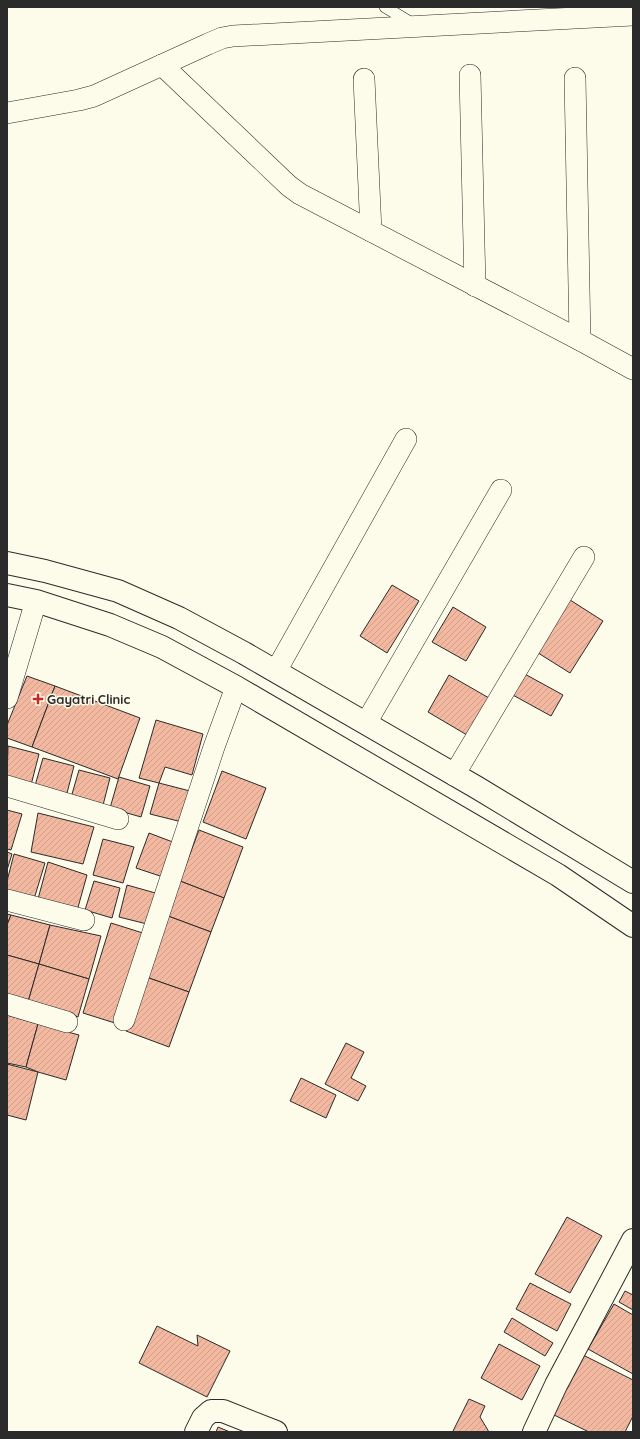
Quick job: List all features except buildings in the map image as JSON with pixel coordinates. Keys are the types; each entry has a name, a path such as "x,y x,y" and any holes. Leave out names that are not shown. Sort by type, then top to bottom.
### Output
{"main road":[{"path":"7,563 45,571 118,591 179,618 244,653 366,723 633,882"},
{"path":"7,595 36,601 110,625 162,647 236,687 459,816 558,875 633,926"},
{"path":"534,1432 556,1385 633,1240"},
{"path":"196,1432 203,1418 211,1410 223,1411 276,1432"}],"street":[{"path":"7,113 94,96 222,38 233,36 633,16"},
{"path":"162,65 288,186 300,194 633,369"},
{"path":"470,75 475,286"},
{"path":"575,78 580,340"},
{"path":"364,79 371,231"},
{"path":"276,671 406,439"},
{"path":"366,723 501,490"},
{"path":"454,775 584,557"},
{"path":"7,698 36,601"},
{"path":"124,1020 214,747 236,687"},
{"path":"7,786 118,819"},
{"path":"7,900 84,920"},
{"path":"7,1004 67,1022"}],"lane":[{"path":"385,7 416,26"}],"place":[{"name":"Gayatri Clinic","path":"38,699"}]}
